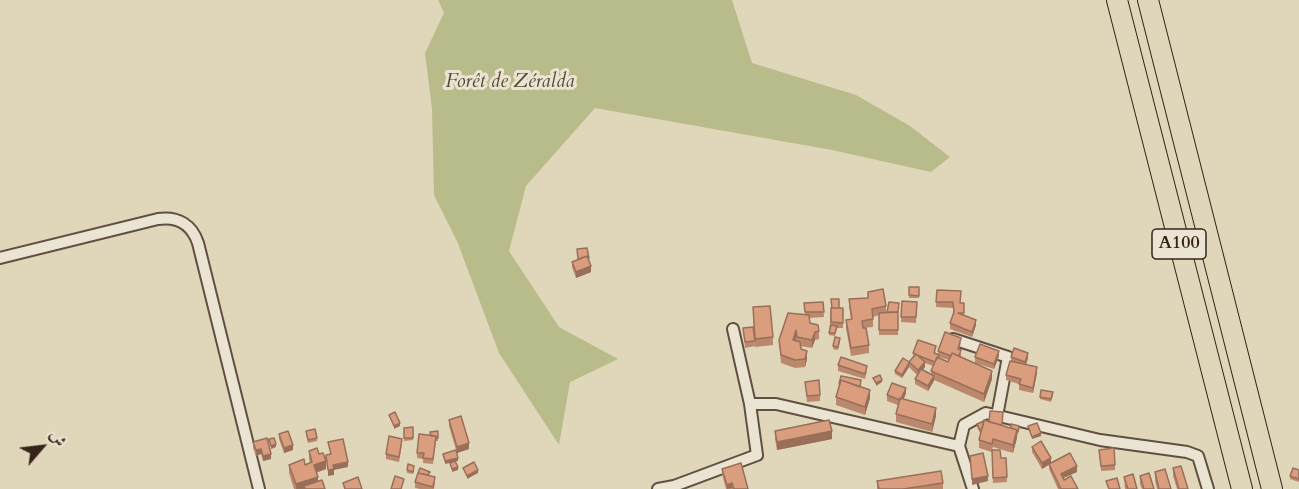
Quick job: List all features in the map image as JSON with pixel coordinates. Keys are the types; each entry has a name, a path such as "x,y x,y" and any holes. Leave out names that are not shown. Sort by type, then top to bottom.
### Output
{"highway":[{"name":"A100","path":"1117,0 1242,489"},
{"name":"A100","path":"1148,0 1272,489"}],"street":[{"path":"0,258 164,218 177,220 188,226 198,243 259,489"},
{"path":"658,489 674,486 757,455 750,404 733,329"},
{"path":"953,339 1008,357 997,416"},
{"path":"750,404 776,405 959,446"},
{"path":"973,489 959,446 964,425 986,413 1100,440 1187,452 1198,456 1208,489"}],"green space":[{"name":"Forêt de Zéralda","path":"438,0 732,0 752,63 856,95 910,126 950,157 931,172 832,150 595,108 526,186 509,251 559,327 618,359 570,382 559,445 499,353 457,241 434,195 432,109 425,53 444,13"}],"building":[{"path":"587,248 589,258 587,256 578,259 577,249"},
{"path":"587,256 591,266 576,272 572,262"},
{"path":"909,287 919,287 919,296 909,295"},
{"path":"883,289 886,306 872,309 873,319 862,321 863,328 866,328 869,345 851,348 846,320 852,319 849,299 868,298 868,292"},
{"path":"937,290 961,291 960,303 964,303 964,313 958,313 976,320 972,332 950,323 954,312 953,302 936,302"},
{"path":"831,299 839,299 839,308 832,308"},
{"path":"902,301 917,302 916,317 901,317"},
{"path":"823,302 824,312 805,312 804,303"},
{"path":"889,302 899,303 898,312 887,312"},
{"path":"770,306 773,337 755,339 753,307"},
{"path":"831,308 843,308 843,323 831,322"},
{"path":"898,312 898,330 879,330 879,313"},
{"path":"788,313 809,315 810,323 818,325 819,331 815,332 812,340 797,337 796,330 793,340 800,342 801,349 807,351 805,359 795,360 781,355 779,340"},
{"path":"831,325 837,326 835,333 829,333"},
{"path":"753,327 755,341 745,342 743,328"},
{"path":"945,332 961,338 959,356 952,353 951,356 938,351"},
{"path":"835,337 840,338 838,347 833,346"},
{"path":"918,340 936,346 934,353 939,355 935,362 917,355 925,362 918,370 909,362 916,354 913,353"},
{"path":"980,344 999,351 994,364 975,357"},
{"path":"1014,348 1028,353 1025,362 1011,357"},
{"path":"952,353 992,371 984,394 931,371 937,357 948,362"},
{"path":"841,357 867,366 865,374 838,365"},
{"path":"903,358 909,363 902,375 895,371"},
{"path":"1010,361 1037,367 1033,388 1019,384 1021,379 1006,375"},
{"path":"921,369 934,376 928,386 915,379"},
{"path":"880,375 882,380 876,383 873,378"},
{"path":"841,376 861,380 860,387 841,380 839,384"},
{"path":"819,380 820,395 807,396 805,382"},
{"path":"841,380 870,390 865,407 836,397"},
{"path":"892,383 906,388 900,400 887,395"},
{"path":"1041,390 1053,392 1051,399 1040,397"},
{"path":"900,398 936,408 932,424 896,414"},
{"path":"990,411 1003,412 1002,425 989,422"},
{"path":"395,412 400,423 394,426 389,415"},
{"path":"461,416 469,443 457,447 449,420"},
{"path":"829,420 832,431 777,442 775,431"},
{"path":"984,420 1017,430 1013,445 993,439 992,444 979,440"},
{"path":"984,421 982,429 980,430 977,424"},
{"path":"1037,423 1041,433 1032,437 1028,426"},
{"path":"1011,424 1019,426 1018,432 1011,428"},
{"path":"413,427 413,438 404,438 404,428"},
{"path":"315,429 317,438 308,440 306,431"},
{"path":"288,431 293,445 284,448 279,434"},
{"path":"438,431 438,438 431,436 430,432"},
{"path":"419,434 436,436 433,459 423,458 424,453 417,453"},
{"path":"389,436 402,439 399,457 386,454"},
{"path":"267,438 271,454 263,456 261,449 256,450 253,442"},
{"path":"274,438 276,444 271,446 269,439"},
{"path":"343,439 348,462 333,465 334,469 328,470 326,455 331,454 328,442"},
{"path":"1041,441 1051,458 1042,463 1032,447"},
{"path":"317,448 319,454 323,453 326,461 314,465 318,477 296,484 289,465 304,459 305,465 312,462 309,451"},
{"path":"1114,448 1115,465 1101,466 1099,450"},
{"path":"456,450 458,458 445,461 443,454"},
{"path":"992,450 1000,450 1001,458 1006,458 1007,477 993,478"},
{"path":"983,453 988,476 972,479 970,456"},
{"path":"1070,453 1077,466 1061,474 1064,480 1071,476 1078,489 1061,489 1049,464"},
{"path":"455,461 458,467 452,469 450,463"},
{"path":"474,462 478,470 467,476 463,468"},
{"path":"741,463 748,489 734,489 732,483 727,485 722,469"},
{"path":"408,464 414,466 413,472 407,470"},
{"path":"1181,466 1188,489 1179,489 1173,468"},
{"path":"420,468 430,472 428,475 418,473"},
{"path":"1293,468 1299,470 1299,479 1290,476"},
{"path":"1165,469 1171,489 1159,489 1155,472"},
{"path":"941,471 943,483 903,489 879,489 877,481"},
{"path":"418,473 435,477 433,487 415,482"},
{"path":"1149,473 1154,489 1144,489 1140,476"},
{"path":"1133,474 1137,489 1128,489 1124,477"},
{"path":"395,476 404,479 401,489 391,489"},
{"path":"358,477 362,489 345,489 343,483"},
{"path":"1117,478 1120,489 1109,489 1106,481"},
{"path":"322,480 325,489 305,489 304,486"}]}
